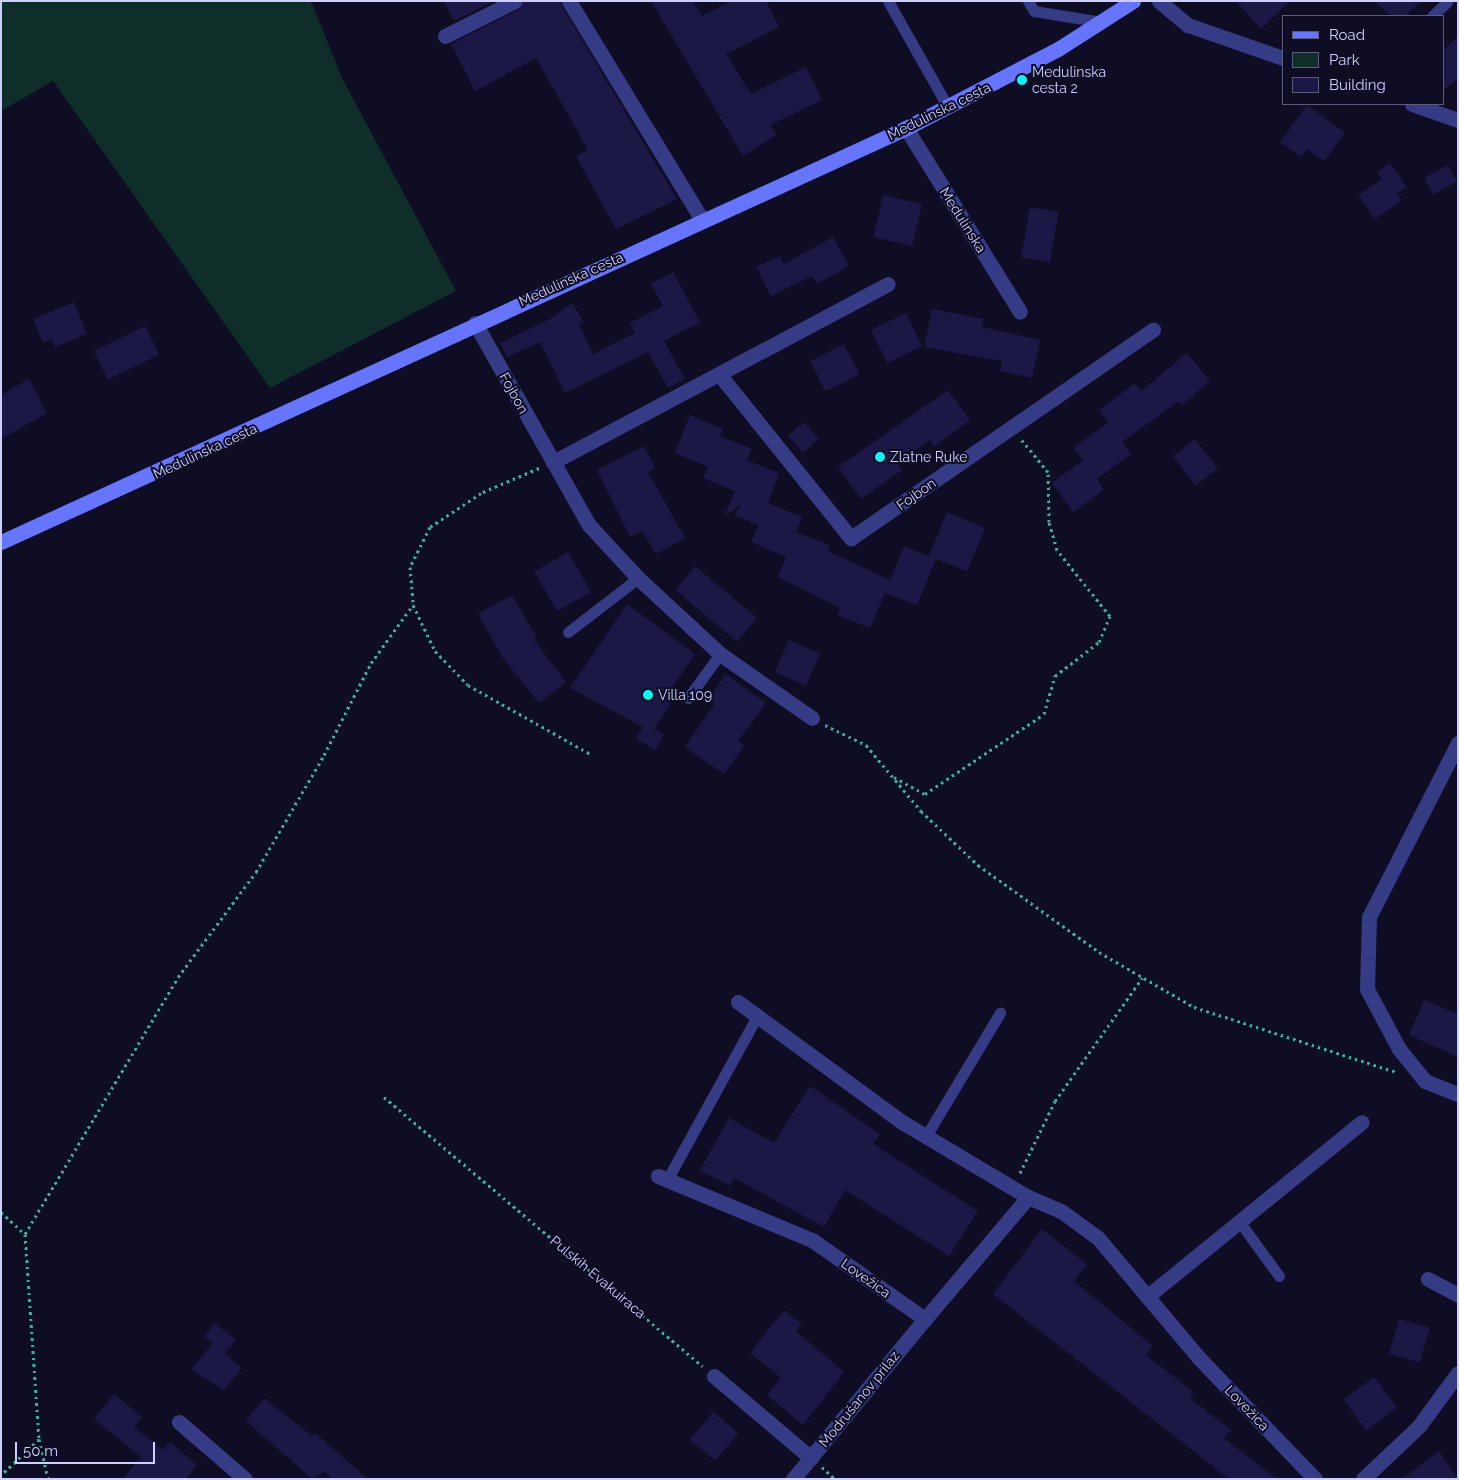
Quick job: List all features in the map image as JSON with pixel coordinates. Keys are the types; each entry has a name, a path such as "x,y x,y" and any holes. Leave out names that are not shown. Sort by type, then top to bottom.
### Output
{"main road":[{"name":"Medulinska cesta","path":"1,542 122,490 475,323 906,128 948,107 1102,22 1133,1"}],"street":[{"path":"445,36 514,1"},
{"path":"569,1 702,220"},
{"path":"1158,1 1188,24 1282,58"},
{"path":"1415,105 1458,120"},
{"name":"Medulinska","path":"906,128 1020,312"},
{"path":"553,462 888,284"},
{"name":"Fojbon","path":"475,323 589,525 638,578 720,654 812,718"},
{"name":"Fojbon","path":"720,374 852,538 1153,330"},
{"path":"1458,743 1370,917 1367,989 1399,1050 1425,1081 1458,1094"},
{"name":"Lovežica","path":"738,1002 926,1136 1022,1193 1061,1211 1098,1238 1149,1295 1198,1358 1315,1479"},
{"path":"1149,1295 1362,1122"},
{"name":"Lovežica","path":"663,1178 812,1240 925,1319"},
{"path":"925,1319 1022,1193"},
{"path":"1428,1279 1458,1295"},
{"name":"Modrušanov prilaz","path":"793,1479 925,1319"},
{"path":"1363,1479 1419,1426 1458,1373"},
{"path":"714,1376 811,1458"},
{"path":"179,1422 245,1479"}],"lane":[{"path":"888,1 948,107"},
{"path":"1028,1 1034,11 1102,22"},
{"path":"1433,15 1447,2"},
{"path":"568,632 638,578"},
{"path":"688,698 720,654"},
{"path":"926,1136 1000,1013"},
{"path":"663,1178 757,1016"},
{"path":"1238,1221 1279,1276"}],"path":[{"path":"892,775 925,794 1044,714 1055,676 1099,642 1110,616 1057,550 1049,522 1048,472 1012,427"},
{"path":"553,462 481,493 430,527 410,566 413,605 435,651 468,685 592,755"},
{"path":"48,1479 39,1439 25,1234 178,977 256,872 324,755 371,664 413,605"},
{"path":"812,718 866,745 920,811 978,865 1099,952 1142,978 1194,1007 1425,1081"},
{"path":"1022,1193 1024,1160 1055,1101 1142,978"},
{"name":"Pulskih Evakuiraca","path":"384,1097 714,1376"},
{"path":"1,1212 25,1234"},
{"path":"1,1475 39,1439"}],"green space":[{"path":"1,1 311,1 342,78 456,291 270,388 53,81 1,111"}],"building":[{"path":"443,1 494,1 454,21"},
{"path":"524,1 559,1 677,199 616,229 576,156 588,150 536,58 475,91 451,44 519,9"},
{"path":"651,1 693,1 702,16 731,1 766,1 779,27 726,54 751,94 806,67 822,100 770,125 776,135 743,156"},
{"path":"1236,1 1290,1 1261,29"},
{"path":"1375,1 1421,1 1406,15 1389,15"},
{"path":"1458,37 1458,78 1444,90 1444,49"},
{"path":"1307,105 1345,133 1324,161 1307,149 1301,157 1280,142"},
{"path":"1390,163 1407,187 1397,194 1402,200 1375,219 1358,195 1382,179 1377,172"},
{"path":"1448,165 1457,182 1433,194 1424,178"},
{"path":"883,195 922,204 912,246 873,237"},
{"path":"1030,207 1059,212 1050,262 1021,257"},
{"path":"833,237 849,266 817,284 812,276 771,296 756,267 780,256 784,264"},
{"path":"673,272 700,322 664,341 685,379 668,388 648,352 565,393 540,342 507,357 500,343 550,319 572,303 584,322 579,325 593,354 635,333 630,323 663,306 651,284"},
{"path":"74,302 87,334 55,347 52,339 43,343 33,319"},
{"path":"932,309 984,319 982,327 1040,340 1032,378 1000,371 1002,361 924,347"},
{"path":"906,313 922,346 887,363 871,330"},
{"path":"145,326 159,355 108,380 94,351"},
{"path":"844,344 859,374 826,392 810,361"},
{"path":"1187,353 1210,381 1182,405 1179,401 1122,442 1131,454 1097,479 1104,490 1073,512 1052,483 1083,460 1074,448 1108,422 1099,410 1135,383 1141,391"},
{"path":"29,379 47,413 1,439 1,395"},
{"path":"948,390 970,420 935,446 930,440 897,463 902,470 861,499 838,467"},
{"path":"690,415 723,429 720,436 752,449 747,460 779,473 768,503 802,517 796,532 830,545 828,551 890,580 904,546 929,556 947,512 985,528 967,571 936,559 917,605 885,593 870,628 837,615 840,608 778,577 786,557 751,542 759,525 734,515 741,505 725,515 735,491 703,478 708,467 675,453"},
{"path":"804,422 819,440 803,453 788,435"},
{"path":"1195,439 1218,468 1196,485 1173,456"},
{"path":"644,446 655,468 648,472 685,538 656,554 642,531 630,537 597,470"},
{"path":"568,552 591,592 557,611 534,572"},
{"path":"695,566 757,618 737,642 675,590"},
{"path":"512,595 537,638 534,640 566,682 539,703 503,658 478,614"},
{"path":"627,604 695,654 669,692 675,696 654,729 664,735 655,750 636,738 643,727 570,688"},
{"path":"789,640 820,654 806,686 775,672"},
{"path":"726,674 766,703 738,741 744,746 724,774 685,747 715,703 709,698"},
{"path":"1424,1000 1458,1014 1458,1057 1409,1035"},
{"path":"810,1086 880,1134 873,1144 978,1211 949,1256 845,1190 824,1227 734,1178 730,1186 700,1170 729,1118 774,1143"},
{"path":"1042,1229 1087,1264 1074,1281 1153,1346 1146,1355 1194,1392 1190,1398 1231,1430 1224,1438 1277,1479 1229,1479 993,1294"},
{"path":"784,1310 802,1324 796,1331 844,1372 803,1425 767,1395 781,1378 750,1353"},
{"path":"1399,1319 1430,1328 1420,1362 1389,1354"},
{"path":"215,1323 236,1340 225,1354 242,1368 224,1390 191,1369 213,1343 204,1336"},
{"path":"1374,1377 1397,1407 1367,1430 1344,1400"},
{"path":"114,1394 142,1417 134,1427 163,1450 170,1442 197,1465 186,1479 123,1479 141,1457 94,1419"},
{"path":"264,1398 312,1436 315,1433 368,1479 333,1479 325,1471 312,1479 246,1421"},
{"path":"713,1412 738,1433 715,1461 690,1440"},
{"path":"1439,1451 1458,1479 1402,1479"}],"place":[{"name":"Medulinska cesta 2","path":"1022,80"},
{"name":"Zlatne Ruke","path":"880,457"},
{"name":"Villa 109","path":"648,695"}]}
